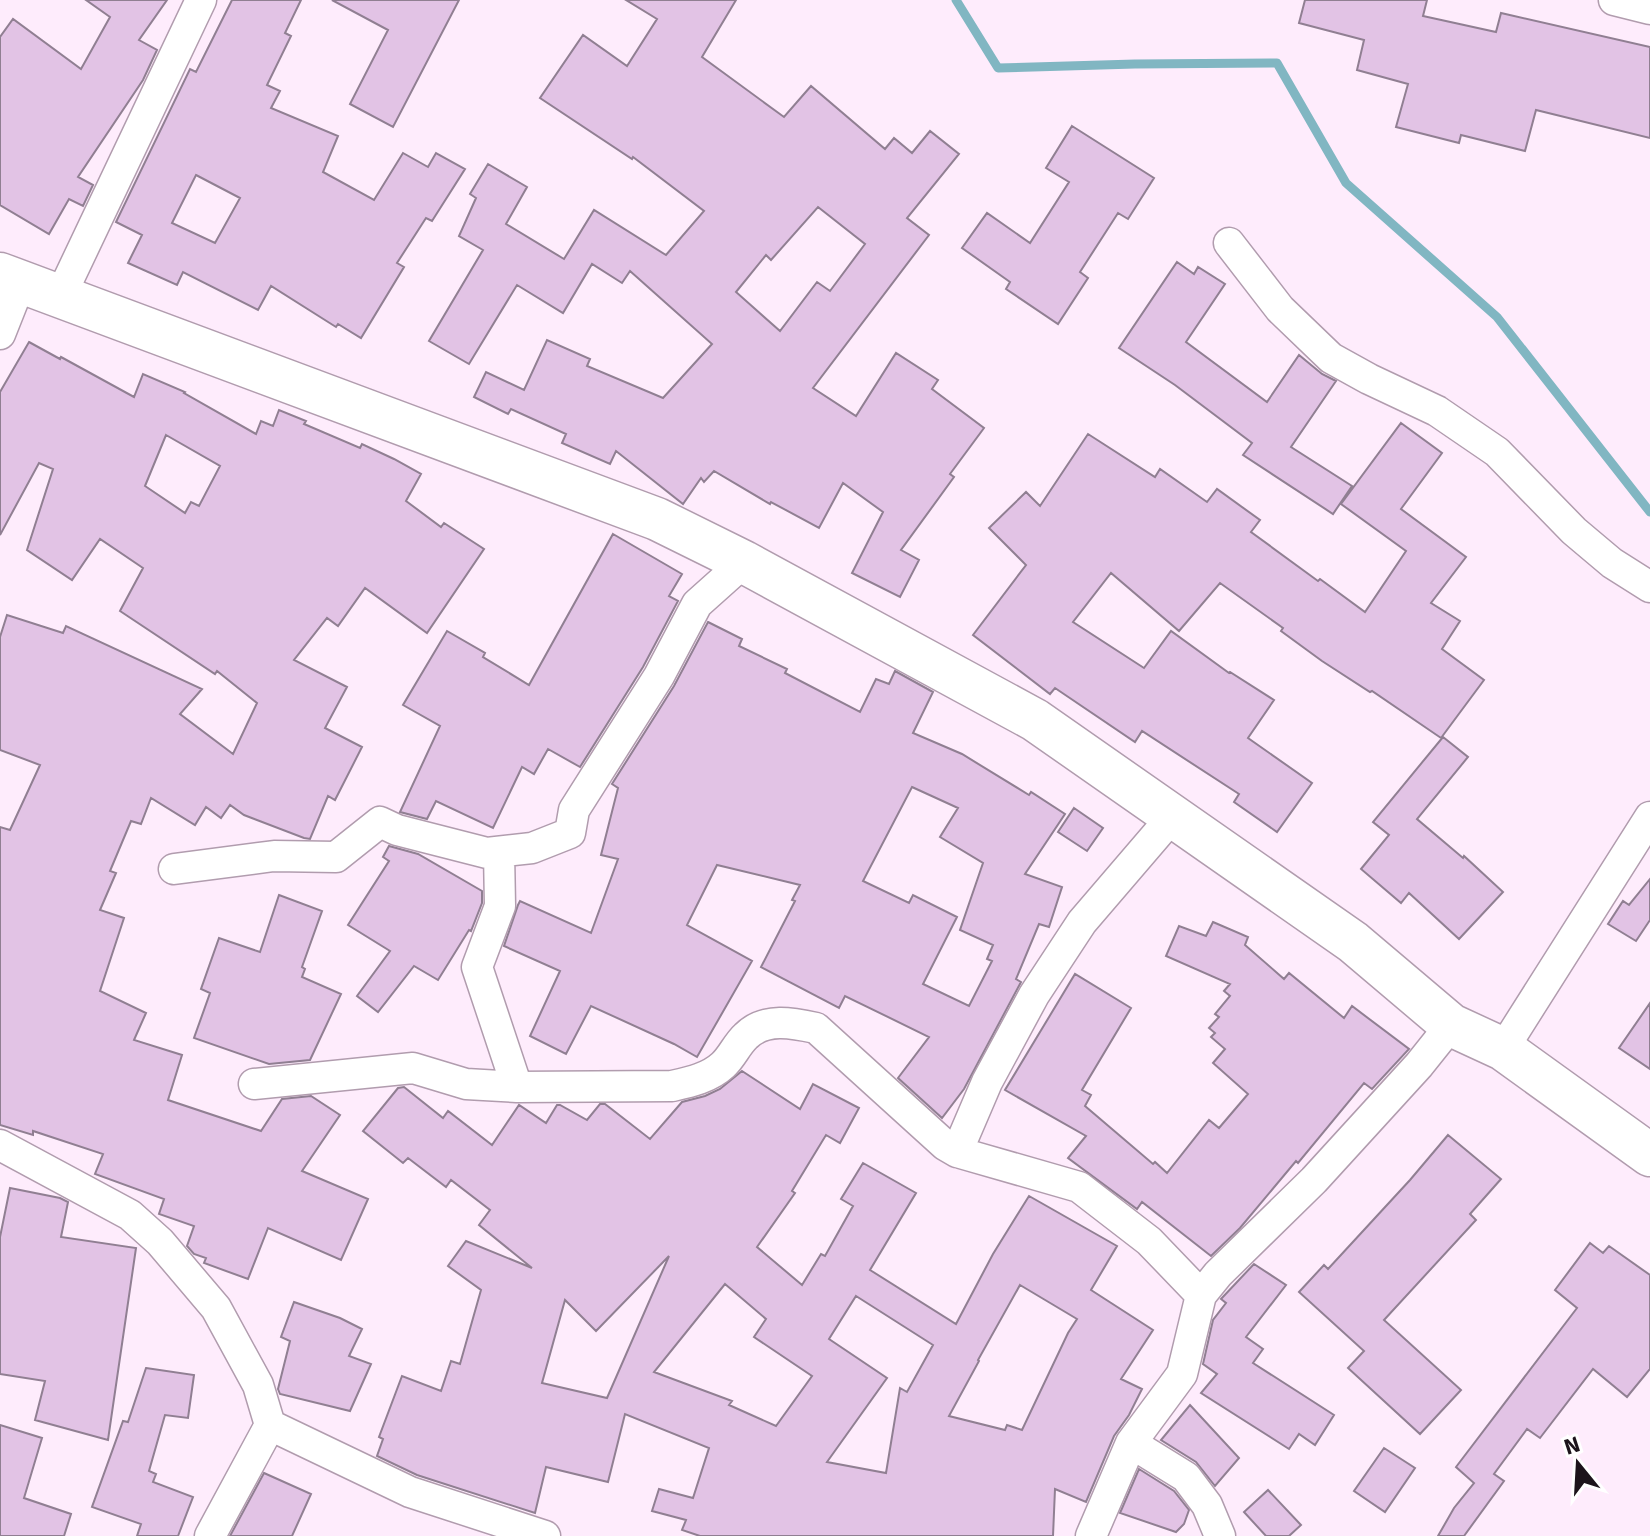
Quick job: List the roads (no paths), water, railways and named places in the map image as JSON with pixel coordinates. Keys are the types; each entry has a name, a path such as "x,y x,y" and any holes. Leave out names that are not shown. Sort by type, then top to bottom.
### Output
{"street":[{"path":"61,295 201,0"},
{"path":"1614,0 1650,9"},
{"path":"1229,243 1280,309 1331,358 1437,411 1497,452 1574,531 1612,563 1650,587"},
{"path":"0,334 11,278 657,519 744,562 1035,720 1353,942 1451,1025 1503,1049 1650,1155"},
{"path":"174,869 274,856 336,857 380,822 408,833 487,853 532,848 570,833 574,810 659,676 697,604 744,562"},
{"path":"957,1152 987,1082 1034,995 1082,922 1172,817"},
{"path":"1503,1049 1650,817"},
{"path":"499,852 500,906 477,967 517,1087"},
{"path":"254,1084 413,1068 466,1084 517,1087 672,1086 695,1082 722,1066 747,1035 763,1025 788,1022 816,1028 945,1145 957,1152 1079,1187 1149,1241 1201,1295"},
{"path":"1091,1536 1131,1443 1182,1374 1201,1295 1218,1274 1314,1180 1419,1065 1451,1025"},
{"path":"0,1145 130,1215 160,1242 216,1308 258,1385 270,1425 210,1536"},
{"path":"270,1425 410,1492 545,1536"},
{"path":"1131,1443 1186,1477 1207,1505 1220,1536"}],"waterway":[{"path":"956,0 998,68 1277,63 1346,183 1497,317 1650,512"}]}
